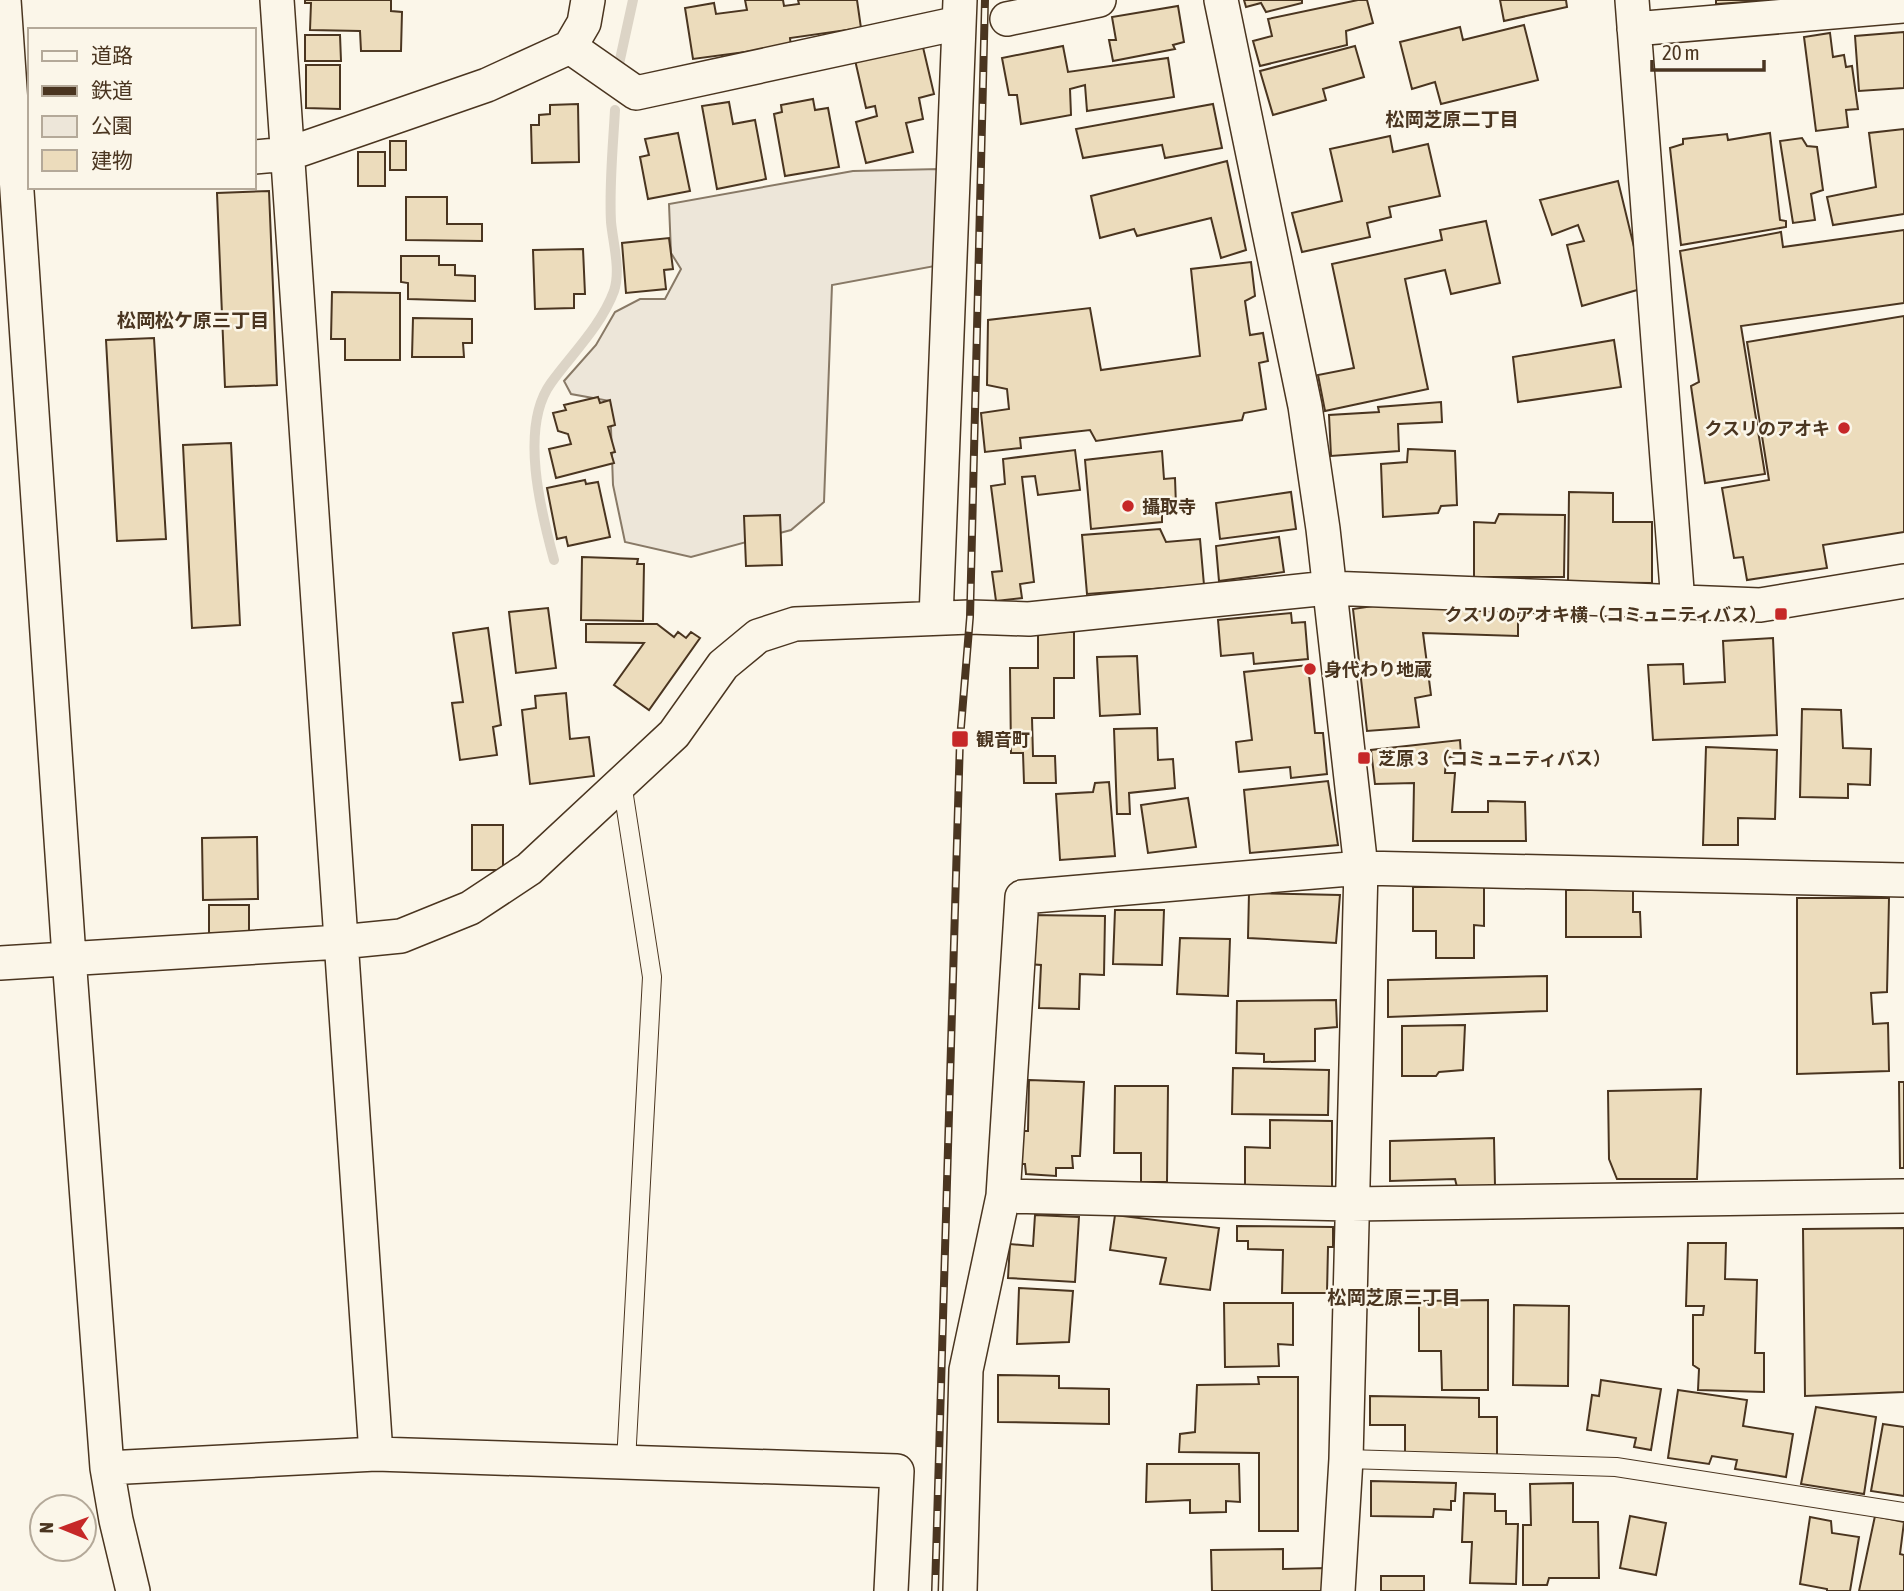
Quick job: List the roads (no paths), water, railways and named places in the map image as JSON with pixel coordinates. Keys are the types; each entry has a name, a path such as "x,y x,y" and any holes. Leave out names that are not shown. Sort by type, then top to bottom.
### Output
{"street":[{"path":"4,0 69,957 107,1468 133,1591"},
{"path":"277,0 376,1454"},
{"path":"256,157 288,154 487,85 570,47 584,23 588,0"},
{"path":"1007,19 1099,0"},
{"path":"1221,0 1305,406 1323,529 1360,867 1346,1459 1338,1591"},
{"path":"1678,603 1633,15 1904,6"},
{"path":"570,47 636,93 960,11 936,618"},
{"path":"0,962 401,936 470,908 529,869 674,734 723,665 758,636 795,624 936,618 1028,619 1328,588 1760,605 1904,582"},
{"path":"960,1591 966,1370 1003,1196 1022,897 1360,867 1904,880"},
{"path":"1003,1196 1351,1204 1904,1196"},
{"path":"107,1468 376,1454 897,1471 891,1591"}],"lane":[{"path":"622,783 652,977 626,1462"},
{"path":"1346,1459 1616,1467 1904,1512"}],"waterway":[{"path":"619,64 633,0"},
{"path":"554,560 539,495 534,446 536,422 541,401 551,383 594,328 614,291 617,265 610,194 615,110"}],"railway":[{"path":"935,1591 960,739 970,617 985,0"}],"place":[{"name":"クスリのアオキ","path":"1844,428"},
{"name":"攝取寺","path":"1128,506"},
{"name":"クスリのアオキ横（コミュニティバス）","path":"1781,614"},
{"name":"身代わり地蔵","path":"1310,669"},
{"name":"観音町","path":"960,739"},
{"name":"芝原３（コミュニティバス）","path":"1364,758"}],"district":[{"name":"松岡芝原二丁目","path":"1452,119"},
{"name":"松岡松ケ原三丁目","path":"193,320"},
{"name":"松岡芝原三丁目","path":"1394,1297"}]}
